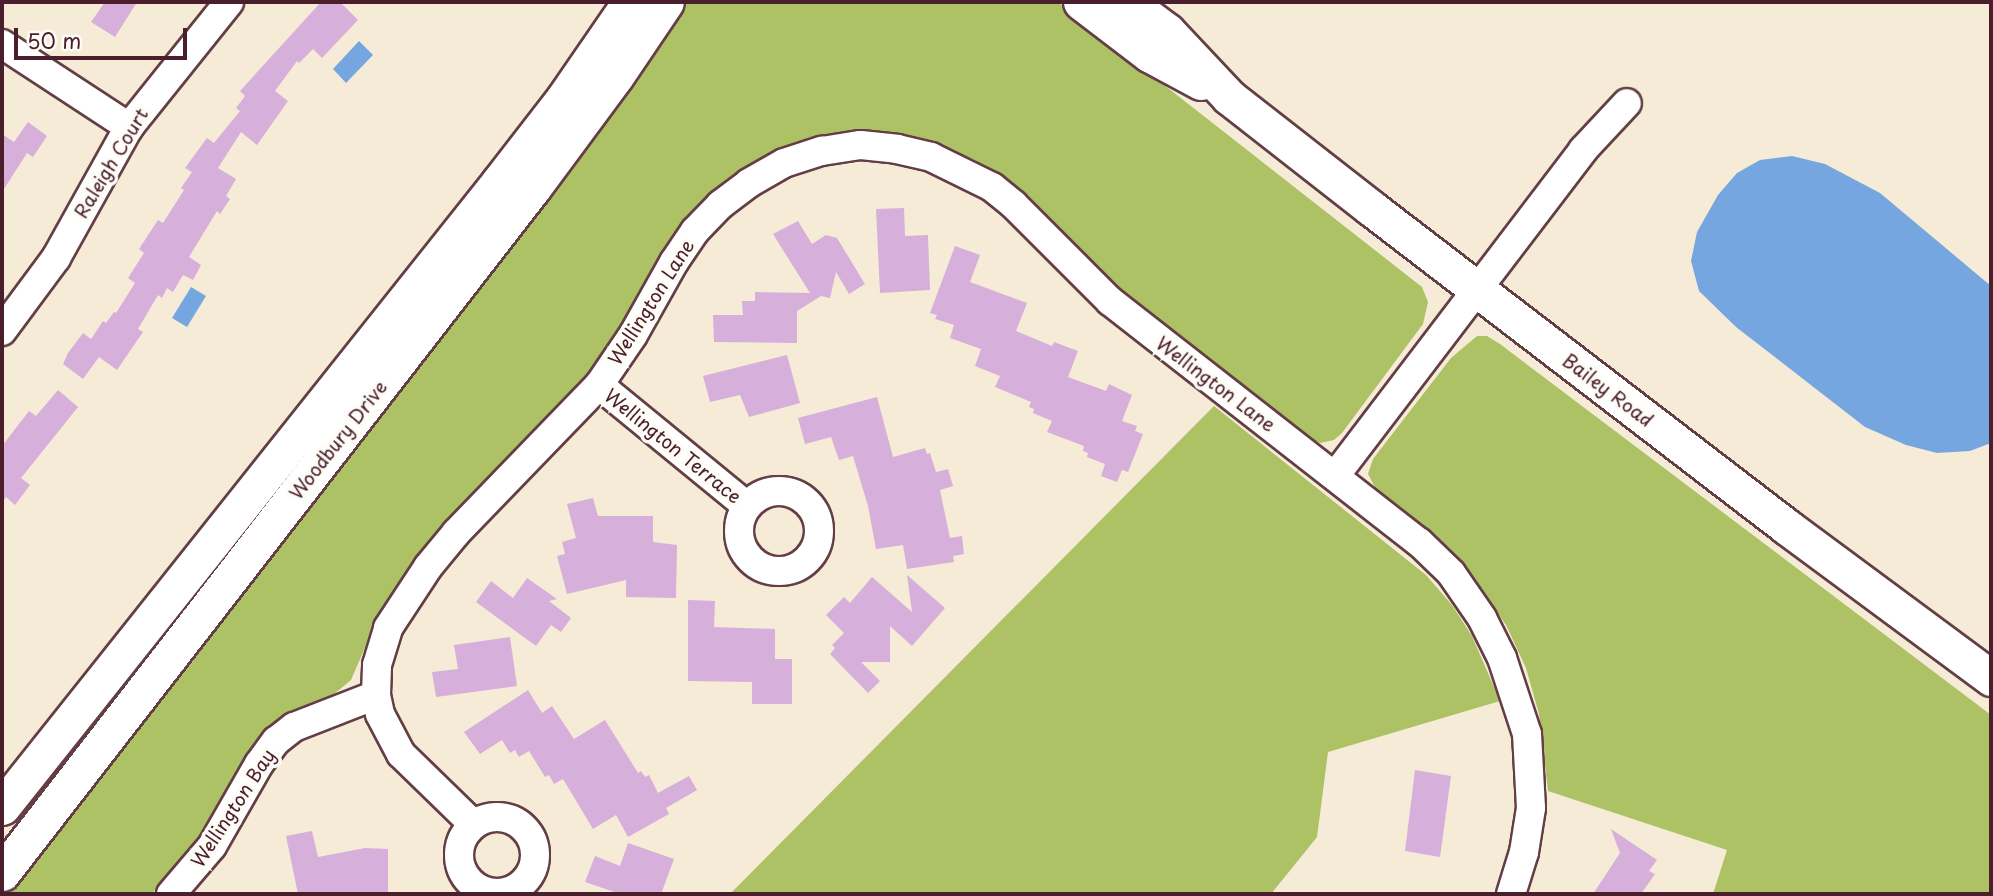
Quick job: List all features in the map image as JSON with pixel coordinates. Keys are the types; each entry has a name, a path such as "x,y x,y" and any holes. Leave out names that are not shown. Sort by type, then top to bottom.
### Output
{"main road":[{"name":"Woodbury Drive","path":"3,803 499,182 564,97 630,2"},
{"name":"Woodbury Drive","path":"5,862 37,827 533,188 608,87 666,2"},
{"name":"Bailey Road","path":"1081,2 1149,54 1229,97"},
{"name":"Bailey Road","path":"1128,2 1167,31 1229,97 1476,289 1991,678"}],"street":[{"name":"Raleigh Court","path":"2,331 55,258 129,127 229,2"},
{"path":"2,44 129,127"},
{"path":"1335,476 1583,150 1627,103"},
{"name":"Wellington Lane","path":"473,824 401,754 380,714 376,695 381,646 388,628 428,567 485,500 530,460 599,385 633,335 674,262 695,231 720,205 749,183 784,163 861,145 897,149 931,157 992,187 1132,319 1419,542 1451,573 1482,618 1502,658 1527,734 1531,786 1524,852 1511,894"},
{"name":"Wellington Terrace","path":"599,385 747,506"},
{"name":"Wellington Bay","path":"171,894 212,846 276,741 294,727 376,695"},
{"path":"3,803 37,827"}],"green space":[{"path":"687,2 1058,2 1422,287 1428,302 1423,324 1342,433 1334,440 1320,443 1306,436 1147,314 1104,277 1016,188 975,160 925,140 883,133 844,134 786,147 731,176 686,219 618,334 590,373 567,400 460,507 415,562 379,615 351,680 334,694 287,717 198,839 152,894 9,894 589,145"},
{"path":"1477,336 1487,336 1500,344 1991,715 1991,894 1713,894 1727,850 1548,791 1539,714 1526,668 1506,625 1461,561 1435,535 1376,489 1368,474 1373,459 1451,358"},
{"path":"1214,406 1426,575 1452,605 1472,636 1500,701 1328,752 1317,837 1271,894 730,894"},
{"path":"205,574 213,580 58,775 50,769"}],"water":[{"path":"359,41 373,55 346,83 333,69"},
{"path":"1792,156 1825,164 1880,193 1991,286 1991,443 1970,451 1937,453 1906,445 1865,427 1736,327 1699,291 1691,261 1697,232 1718,195 1737,173 1760,160"},
{"path":"191,287 206,296 187,327 172,318"}],"building":[{"path":"105,2 137,2 115,37 91,22"},
{"path":"321,2 340,2 358,20 322,58 313,49 299,63 297,61 275,91 288,101 257,145 241,132 218,168 236,179 226,196 230,199 220,214 217,211 189,257 201,265 193,280 183,275 173,292 167,288 162,298 158,295 138,329 143,332 117,370 99,357 83,379 63,364 68,353 83,333 91,339 103,321 106,323 114,312 116,313 135,283 128,278 144,253 139,249 158,220 163,223 184,190 181,188 192,172 185,168 207,138 214,143 240,111 236,108 245,96 240,91"},
{"path":"28,122 47,136 33,157 27,153 2,192 2,134 14,142"},
{"path":"904,208 905,236 928,235 930,290 880,293 876,209"},
{"path":"798,221 812,244 826,235 837,238 865,284 849,294 836,272 830,298 821,296 797,311 797,343 714,342 713,315 743,315 742,301 755,301 755,292 810,293 773,234"},
{"path":"955,246 980,255 970,282 1027,303 1016,331 1052,346 1054,342 1078,351 1068,377 1106,391 1109,384 1132,395 1122,421 1137,426 1135,431 1143,434 1128,472 1122,470 1117,482 1101,476 1105,464 1087,457 1088,453 1083,451 1084,446 1047,432 1052,421 1033,413 1034,409 1029,407 1031,402 995,387 1000,376 975,366 981,349 950,338 954,325 935,319 937,315 930,313"},
{"path":"787,355 800,403 749,417 740,395 710,402 703,376"},
{"path":"58,390 78,407 21,478 30,485 15,505 6,497 2,503 2,446 29,411 36,416"},
{"path":"877,397 893,457 925,448 927,454 930,453 936,472 948,469 953,486 940,490 950,538 962,536 964,554 953,556 954,562 907,569 903,545 876,549 868,506 853,456 839,460 831,437 805,444 798,418"},
{"path":"593,498 598,516 653,516 653,542 677,545 676,598 626,597 626,580 567,594 557,556 565,554 562,542 576,538 567,504"},
{"path":"907,575 945,608 912,646 890,626 890,662 861,662 880,681 868,693 830,654 835,648 832,645 844,633 826,615 844,597 850,603 872,577 912,612"},
{"path":"527,578 557,599 549,601 571,618 561,632 551,625 536,646 476,602 491,581 513,598"},
{"path":"688,600 715,601 714,627 775,629 775,659 792,659 792,704 752,704 752,682 688,681"},
{"path":"510,637 517,686 436,697 432,672 458,669 454,645"},
{"path":"528,690 542,713 552,706 574,739 605,720 638,773 641,771 645,777 649,775 658,793 689,776 697,790 666,808 669,814 628,837 616,815 593,829 563,779 554,784 549,775 545,777 529,751 519,757 515,750 510,753 502,740 480,754 464,732"},
{"path":"1415,770 1451,776 1440,857 1405,851"},
{"path":"1611,829 1657,860 1649,871 1655,874 1641,894 1593,894 1620,853"},
{"path":"312,831 318,857 365,848 388,849 388,894 298,894 286,836"},
{"path":"628,843 674,859 661,894 620,894 585,882 595,856 620,866"}]}
